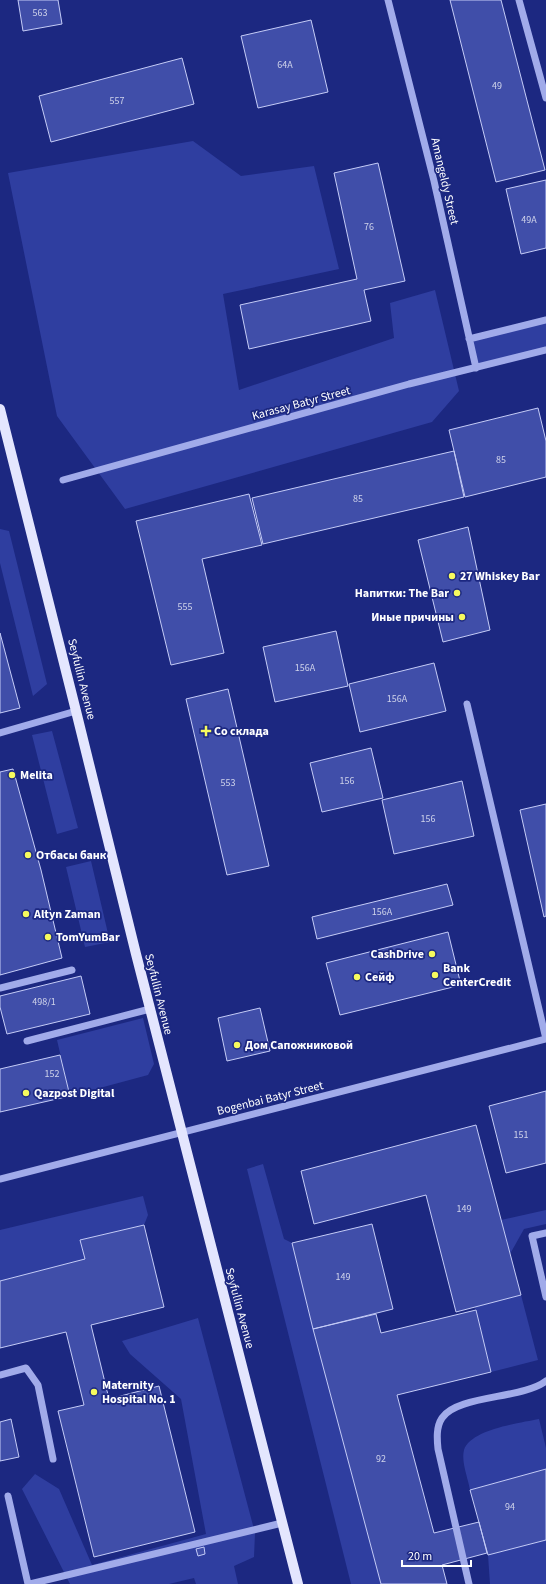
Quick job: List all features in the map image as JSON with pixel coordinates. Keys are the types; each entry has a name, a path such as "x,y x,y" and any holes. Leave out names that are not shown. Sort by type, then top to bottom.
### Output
{"main road":[{"name":"Seyfullin Avenue","path":"0,409 181,1132 298,1584"}],"street":[{"name":"Amangeldy Street","path":"388,0 434,181 476,368"},
{"path":"519,0 546,98"},
{"path":"469,339 546,320"},
{"name":"Karasay Batyr Street","path":"62,480 409,384 546,350"},
{"path":"467,704 546,1039"},
{"path":"0,733 76,711"},
{"path":"0,988 72,970"},
{"path":"28,1041 150,1009"},
{"name":"Bogenbai Batyr Street","path":"0,1179 546,1039"},
{"path":"546,1233 532,1236 546,1297"},
{"path":"0,1375 26,1368 38,1385 53,1460"},
{"path":"469,1584 438,1449 437,1432 441,1419 450,1410 461,1406 530,1389 546,1381"},
{"path":"8,1496 29,1584 282,1523"}],"shaded area":[{"path":"193,141 241,176 314,166 339,269 223,294 239,390 394,338 390,303 435,290 459,391 432,422 125,509 57,416 8,173"},
{"path":"546,321 546,349 476,368 469,339"},
{"path":"0,529 9,531 47,684 33,696 0,563"},
{"path":"52,731 78,828 57,834 32,735"},
{"path":"91,861 110,942 85,947 66,867"},
{"path":"143,1018 154,1064 148,1075 70,1096 57,1040"},
{"path":"263,1164 284,1239 292,1243 313,1329 381,1584 351,1584 247,1169"},
{"path":"143,1196 148,1215 144,1225 80,1240 85,1259 0,1281 0,1230"},
{"path":"546,1210 546,1224 524,1229 510,1254 501,1220"},
{"path":"521,1295 538,1360 491,1372 475,1307"},
{"path":"198,1318 255,1533 254,1557 234,1566 238,1584 196,1584 194,1578 169,1584 70,1584 22,1489 35,1474 59,1489 92,1565 206,1534 181,1399 130,1354 122,1341"},
{"path":"539,1419 546,1448 546,1469 470,1490 463,1460 464,1450 468,1443 476,1437 497,1428"},
{"path":"546,1540 546,1584 490,1584 488,1555"}],"building":[{"path":"18,0 58,0 62,24 23,31"},
{"path":"450,0 501,0 545,170 496,182"},
{"path":"311,20 328,92 258,108 241,36"},
{"path":"182,58 194,104 51,142 39,96"},
{"path":"378,163 405,281 364,290 371,321 249,349 240,305 357,279 334,173"},
{"path":"546,180 546,248 521,254 506,189"},
{"path":"538,408 546,441 546,477 465,497 449,430"},
{"path":"454,451 464,497 263,544 252,498"},
{"path":"249,494 262,545 202,559 224,653 171,665 136,521"},
{"path":"468,527 490,630 443,642 418,540"},
{"path":"336,631 348,686 275,702 263,647"},
{"path":"0,633 20,708 0,713"},
{"path":"434,663 446,711 360,732 349,684"},
{"path":"228,689 269,866 227,875 186,699"},
{"path":"371,748 383,798 322,812 310,763"},
{"name":"Altyn Zaman","path":"13,769 41,870 62,958 0,975 0,772"},
{"path":"462,781 474,836 394,854 382,800"},
{"path":"546,804 546,916 544,917 520,810"},
{"path":"447,884 453,905 317,939 312,917"},
{"path":"448,932 461,985 340,1015 326,963"},
{"path":"81,976 90,1014 7,1034 0,1007 0,996"},
{"path":"260,1008 270,1051 227,1061 218,1018"},
{"path":"60,1055 70,1096 0,1112 0,1069"},
{"path":"546,1091 546,1163 506,1173 489,1106"},
{"path":"476,1125 521,1295 456,1312 426,1195 314,1224 301,1171"},
{"path":"372,1224 393,1309 313,1329 292,1243"},
{"name":"Maternity Hospital No. 1","path":"144,1225 164,1307 91,1325 109,1399 159,1386 195,1532 94,1557 58,1411 84,1405 66,1332 0,1348 0,1281 85,1259 80,1240"},
{"path":"476,1310 491,1372 397,1395 434,1533 479,1522 487,1553 442,1565 447,1584 381,1584 313,1329 376,1314 381,1333"},
{"path":"11,1419 19,1457 0,1461 0,1422"},
{"path":"546,1469 546,1540 488,1555 470,1490"},
{"path":"204,1547 205,1554 198,1556 196,1549"}],"place":[{"name":"27 Whiskey Bar","path":"452,576"},
{"name":"Напитки: The Bar","path":"457,593"},
{"name":"Иные причины","path":"462,617"},
{"name":"Со склада","path":"206,731"},
{"name":"Melita","path":"12,775"},
{"name":"Отбасы банк","path":"28,855"},
{"name":"Altyn Zaman","path":"26,914"},
{"name":"TomYumBar","path":"48,937"},
{"name":"CashDrive","path":"432,954"},
{"name":"Bank CenterCredit","path":"435,975"},
{"name":"Сейф","path":"357,977"},
{"name":"Дом Сапожниковой","path":"237,1045"},
{"name":"Qazpost Digital","path":"26,1093"},
{"name":"Maternity Hospital No. 1","path":"94,1392"}]}
